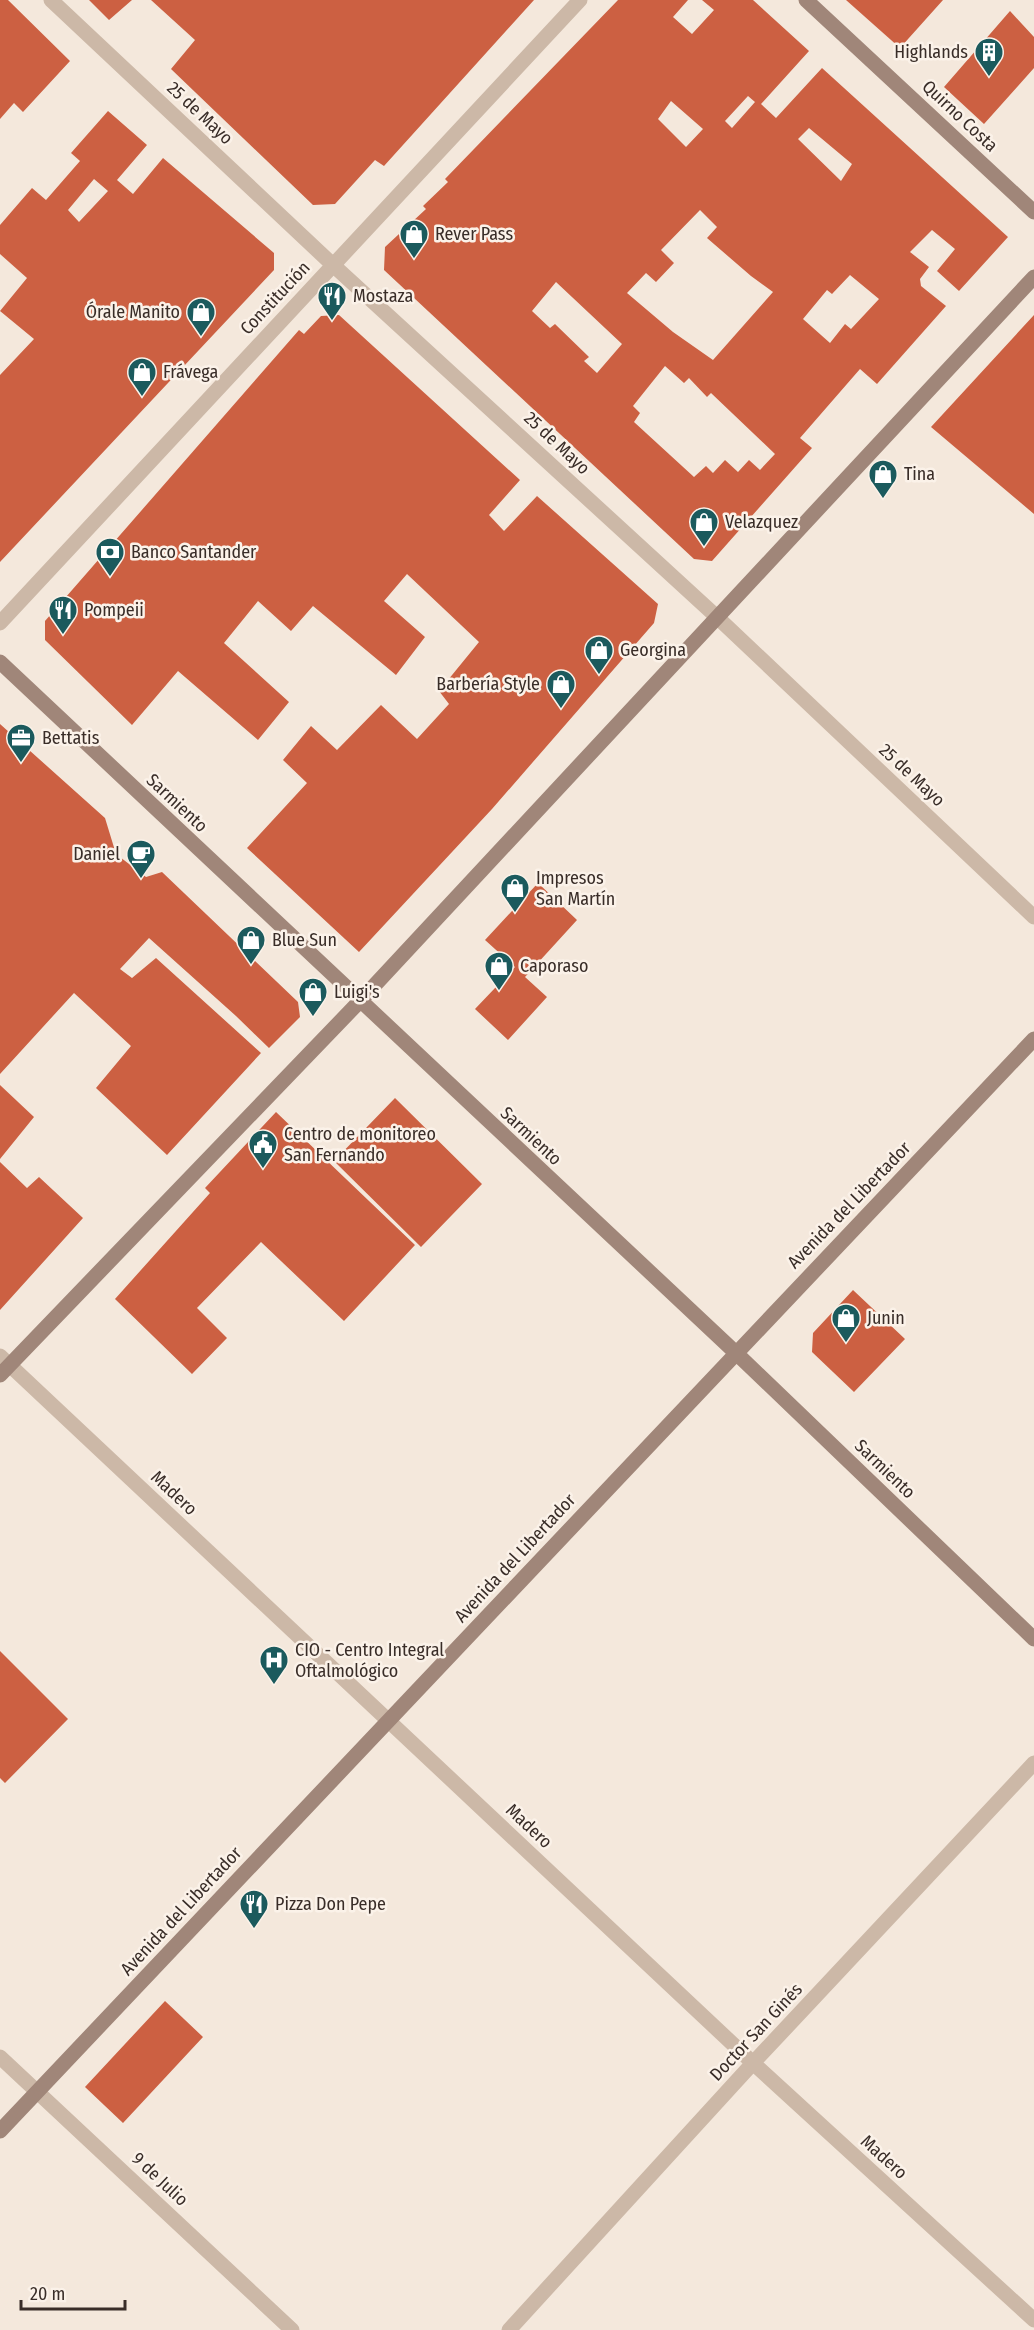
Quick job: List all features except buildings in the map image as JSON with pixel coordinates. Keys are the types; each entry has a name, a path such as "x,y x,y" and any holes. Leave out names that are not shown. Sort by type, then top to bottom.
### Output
{"main road":[{"name":"Quirno Costa","path":"806,0 1034,212"},
{"path":"3,1365 359,1002 1034,277"},
{"name":"Sarmiento","path":"0,662 359,1002 736,1353 1034,1639"},
{"name":"Avenida del Libertador","path":"0,2131 1034,1039"}],"street":[{"name":"25 de Mayo","path":"51,0 333,265 718,618 1034,917"},
{"name":"Constitución","path":"0,623 580,0"},
{"name":"Madero","path":"3,1365 388,1720 753,2063 1034,2320"},
{"name":"Doctor San Ginés","path":"509,2330 753,2063 1034,1763"},
{"name":"9 de Julio","path":"0,2057 292,2330"}],"place":[{"name":"Highlands","path":"989,78"},
{"name":"Rever Pass","path":"414,260"},
{"name":"Mostaza","path":"332,322"},
{"name":"Órale Manito","path":"201,338"},
{"name":"Frávega","path":"142,398"},
{"name":"Tina","path":"883,500"},
{"name":"Velazquez","path":"704,548"},
{"name":"Banco Santander","path":"110,578"},
{"name":"Pompeii","path":"63,636"},
{"name":"Georgina","path":"599,676"},
{"name":"Barbería Style","path":"561,710"},
{"name":"Bettatis","path":"21,764"},
{"name":"Daniel","path":"141,880"},
{"name":"Impresos San Martín","path":"515,914"},
{"name":"Blue Sun","path":"251,966"},
{"name":"Caporaso","path":"499,992"},
{"name":"Luigi's","path":"313,1018"},
{"name":"Centro de monitoreo San Fernando","path":"263,1170"},
{"name":"Junin","path":"846,1344"},
{"name":"CIO - Centro Integral Oftalmológico","path":"274,1686"},
{"name":"Pizza Don Pepe","path":"254,1930"}]}
